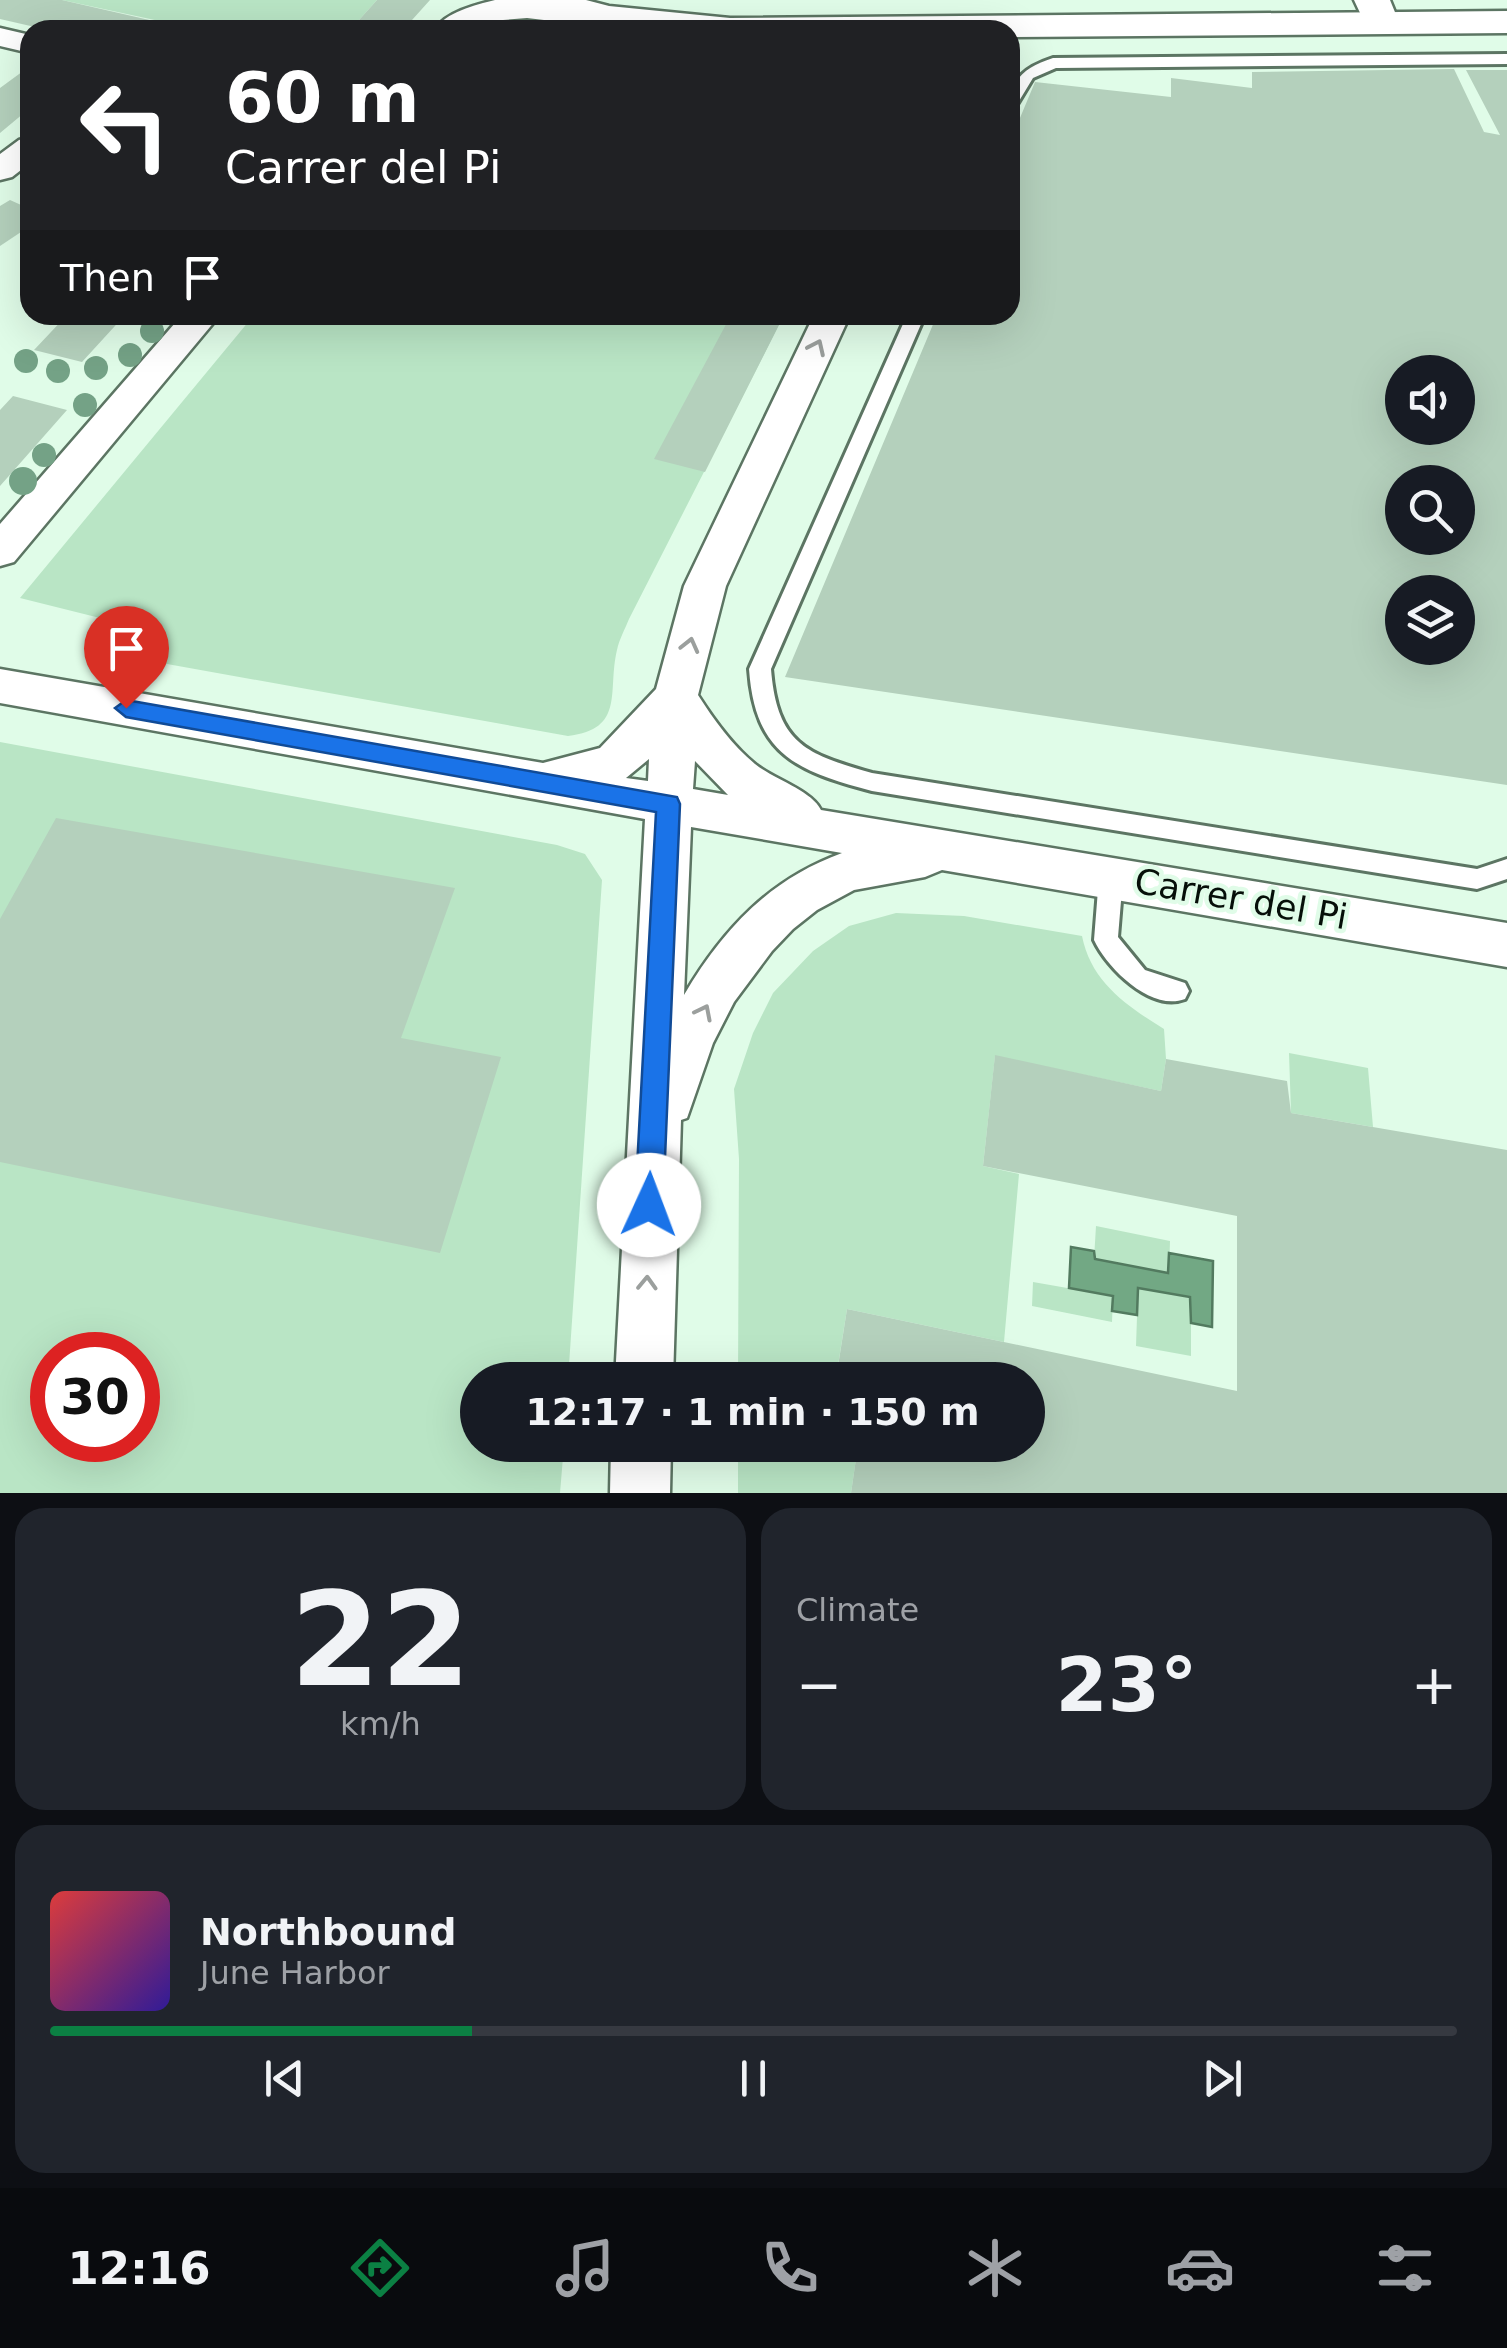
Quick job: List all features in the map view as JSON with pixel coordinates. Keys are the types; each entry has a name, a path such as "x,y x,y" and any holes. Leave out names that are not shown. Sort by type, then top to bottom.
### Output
{"main road":[{"path":"452,20 477,0"},
{"path":"546,0 633,4 695,20"},
{"path":"469,20 496,4 516,3 1375,9 1507,22"},
{"path":"1020,26 1507,6"}],"street":[{"path":"0,170 20,155"},
{"path":"0,551 193,325"},
{"path":"645,1362 650,1170 676,696 705,586 827,325"},
{"name":"Carrer del Pi","path":"0,686 668,804 1507,945"},
{"path":"676,696 716,759 753,791 804,816 887,839"},
{"name":"Carrer del Pi","path":"517,778 585,775 608,768 632,752 676,696"},
{"name":"Carrer del Pi","path":"650,1170 672,1082 691,1037 717,986 768,922 802,893 849,870 896,859 974,853"},
{"path":"640,1493 641,1462"}],"lane":[{"path":"1020,85 1026,74 1053,63 1507,59"},
{"path":"912,325 760,668 762,712 792,750 821,769 892,785 1477,879 1507,869"},
{"path":"1111,876 1106,940 1137,978 1176,990"}],"shaded area":[{"path":"62,0 377,0 359,20 155,20"},
{"path":"246,325 779,325 629,619 617,650 606,717 586,732 568,736 106,653 124,624 20,598"},
{"path":"0,742 557,845 585,854 602,880 569,1362 460,1362 460,1462 563,1462 560,1493 0,1493"},
{"path":"896,913 964,916 1082,936 1102,980 1124,1002 1164,1029 1166,1059 1161,1091 995,1056 983,1166 1019,1174 1004,1342 847,1309 839,1362 738,1362 739,1159 734,1089 753,1033 773,993 813,951 849,926"},
{"path":"1289,1053 1368,1068 1373,1127 1291,1113"},
{"path":"1096,1226 1170,1241 1169,1273 1094,1259"},
{"path":"1071,1247 1094,1251 1095,1259 1168,1273 1169,1253 1213,1261 1212,1327 1191,1323 1190,1297 1138,1288 1137,1315 1112,1311 1113,1296 1069,1288"},
{"path":"1033,1282 1113,1296 1112,1322 1032,1306"},
{"path":"1138,1288 1191,1298 1191,1356 1136,1346"},
{"path":"738,1462 856,1462 851,1493 738,1493"}],"building":[{"path":"0,0 62,0 149,20 20,20 20,24 0,19"},
{"path":"377,0 430,0 412,20 359,20"},
{"path":"1454,69 1484,132 1500,135 1466,70 1507,70 1507,785 785,677 933,325 1020,325 1020,118 1035,82 1171,97 1171,78 1252,88 1252,72"},
{"path":"20,73 20,116 0,133 0,88"},
{"path":"10,200 20,204 20,233 0,246 0,206"},
{"path":"58,325 116,325 82,362 34,350"},
{"path":"726,325 779,325 705,472 654,459"},
{"path":"13,396 67,410 0,486 0,410"},
{"path":"56,818 455,888 401,1038 501,1057 440,1253 0,1162 0,919"},
{"path":"995,1055 1161,1091 1166,1059 1287,1081 1291,1113 1507,1150 1507,1493 851,1493 856,1462 1045,1462 1045,1362 839,1362 847,1309 1237,1391 1237,1216 983,1166"}],"route":[{"path":"126,708 668,804 649,1205"}]}
